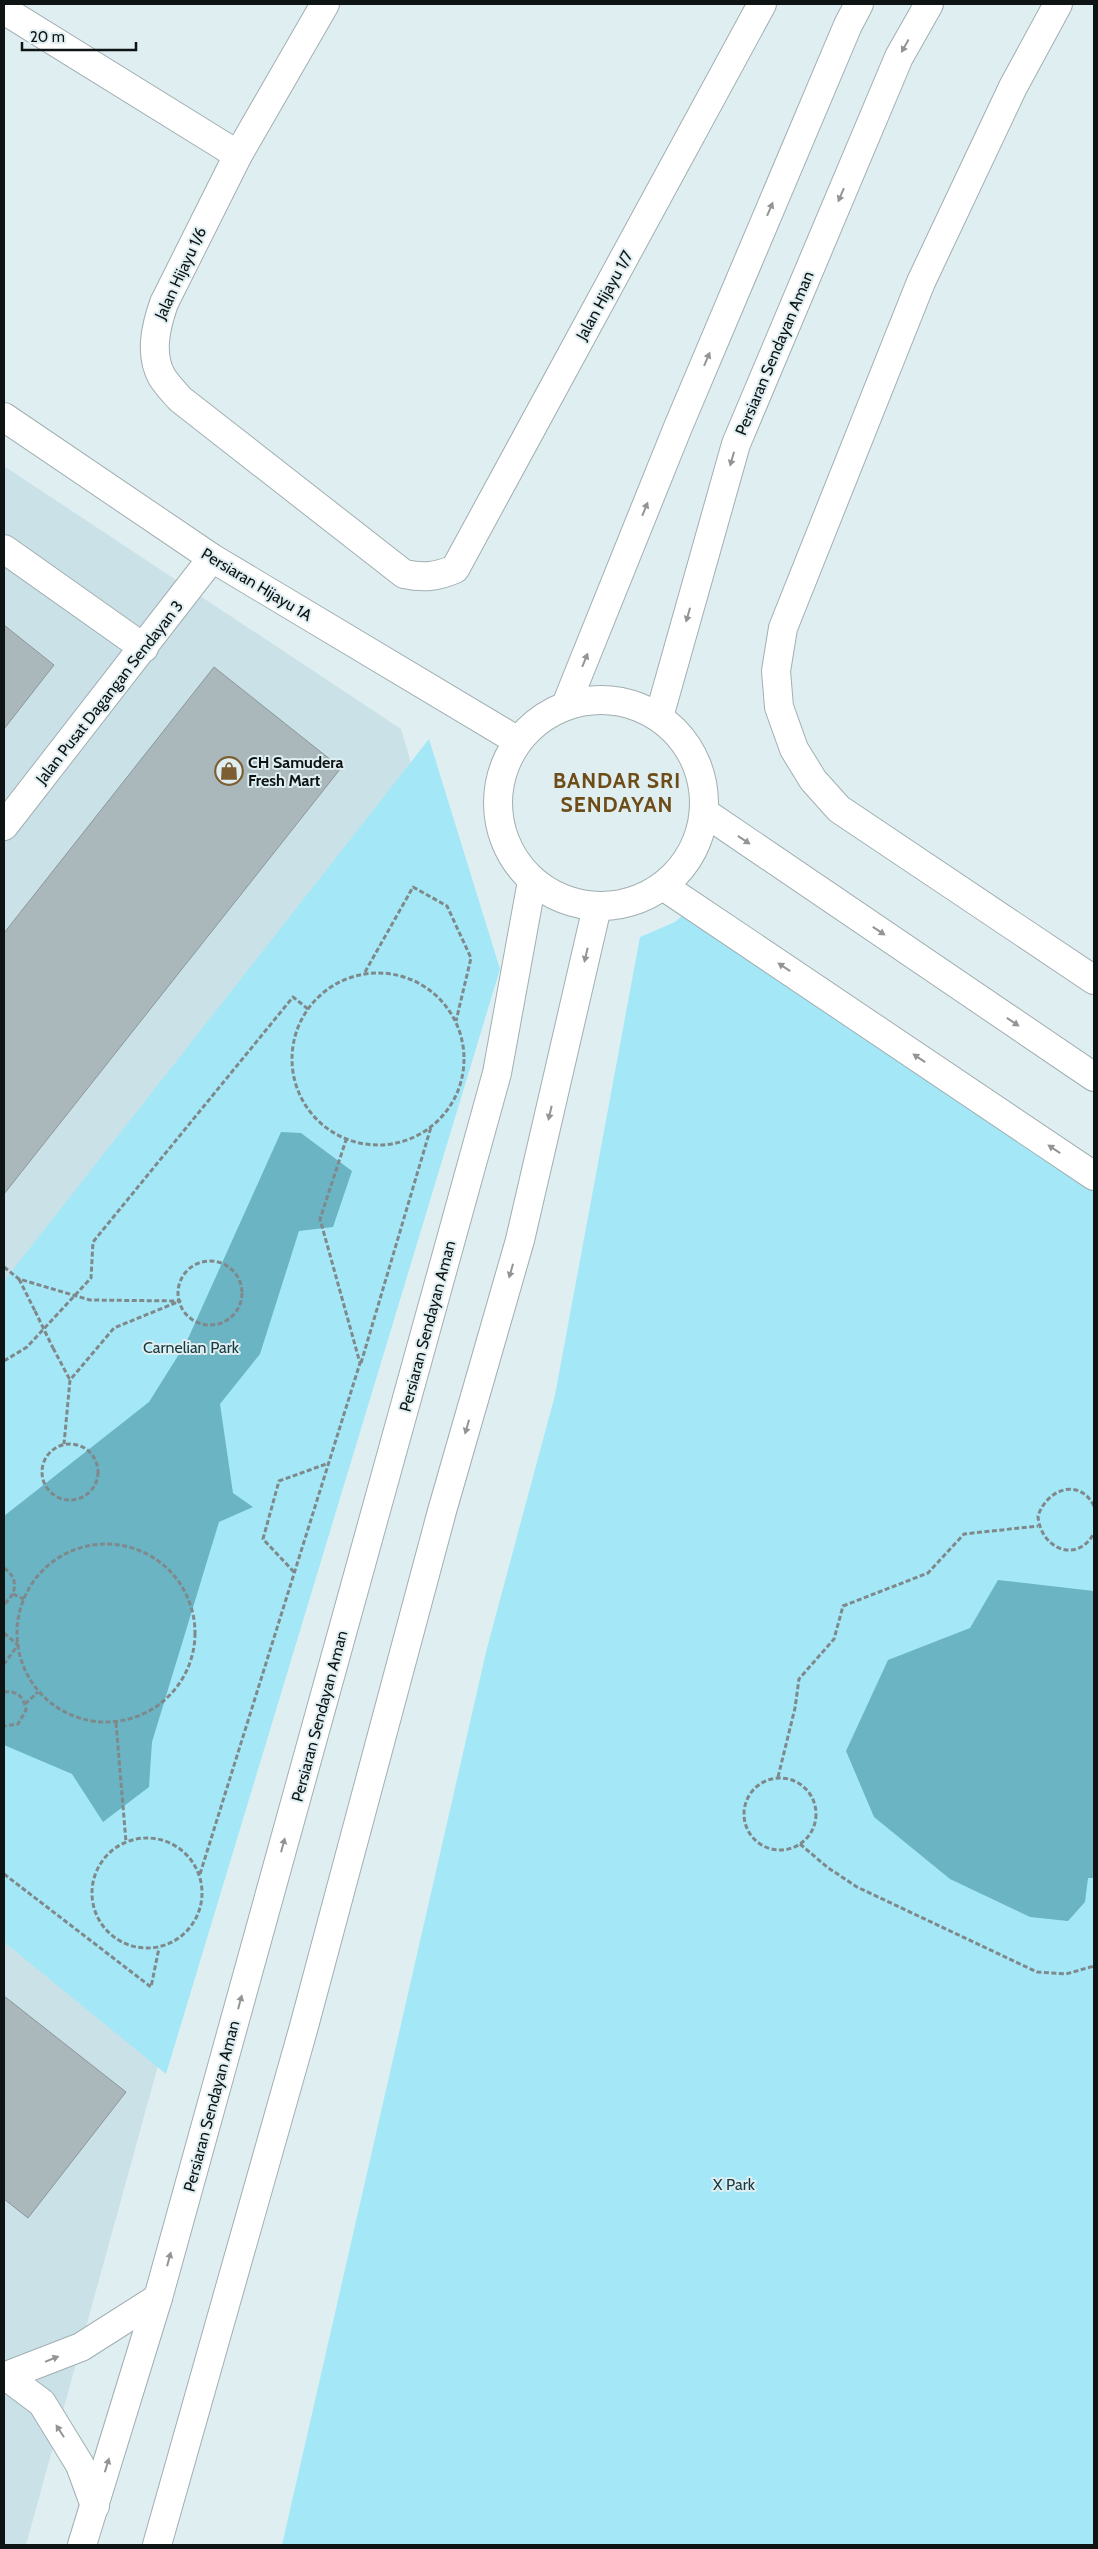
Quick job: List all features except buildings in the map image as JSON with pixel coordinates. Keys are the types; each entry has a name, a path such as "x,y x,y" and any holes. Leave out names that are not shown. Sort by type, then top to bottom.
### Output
{"street":[{"name":"Jalan Hijayu 1/6","path":"325,4 238,155 164,303 156,326 155,352 162,376 180,399 404,574 421,578 437,577"},
{"name":"Jalan Hijayu 1/7","path":"437,577 455,569 762,4"},
{"path":"566,705 678,427 848,25 859,4"},
{"name":"Persiaran Sendayan Aman","path":"659,717 736,444 899,57 929,4"},
{"path":"1058,4 1013,87 922,282 784,628 776,671 779,707 794,749 813,780 839,809 1094,980"},
{"path":"4,10 238,155"},
{"name":"Persiaran Hijayu 1A","path":"4,417 212,558 518,741"},
{"path":"4,549 144,648"},
{"name":"Jalan Pusat Dagangan Sendayan 3","path":"4,826 212,558"},
{"path":"598,699 630,703 659,717 685,742 701,776 704,812 697,841 683,865 663,886 643,898 620,905 597,907 562,900 532,881 512,857 501,829 497,798 504,768 518,741 540,719 566,705 598,699"},
{"path":"704,812 1094,1076"},
{"name":"Persiaran Sendayan Aman","path":"82,2545 158,2298 497,1073 532,881"},
{"path":"663,886 1094,1176"},
{"path":"158,2545 303,2030 442,1511 520,1240 597,907"},
{"path":"5,2378 81,2347 158,2298"},
{"path":"5,2378 42,2403 80,2465 95,2506"}],"path":[{"path":"365,973 413,887 447,906 471,958 456,1021"},
{"path":"365,973 392,973 418,982 440,999 456,1021 464,1048 462,1078 451,1105 431,1127 405,1141 376,1146 346,1140 321,1125 302,1102 292,1074 292,1046 300,1020 316,998 339,981 365,973"},
{"path":"4,1360 27,1347 91,1278 93,1242 293,997 308,1009"},
{"path":"200,1874 360,1363 431,1127"},
{"path":"346,1140 320,1219 360,1363"},
{"path":"205,1261 225,1264 234,1271 242,1290 242,1300 238,1310 221,1323 206,1324 191,1318 184,1310 180,1301 181,1280 187,1271 205,1261"},
{"path":"4,1267 19,1279 90,1300 180,1301"},
{"path":"19,1279 70,1380 64,1444"},
{"path":"70,1380 114,1328 180,1301"},
{"path":"64,1444 83,1446 96,1461 98,1478 94,1487 81,1498 62,1499 54,1496 43,1482 41,1472 48,1454 55,1447 64,1444"},
{"path":"294,1573 263,1540 279,1481 329,1463"},
{"path":"1094,1506 1085,1495 1076,1490 1066,1489 1056,1492 1047,1498 1041,1506 1038,1516 1038,1526 1048,1543 1066,1550 1084,1545 1094,1533"},
{"path":"778,1778 795,1708 799,1679 834,1639 843,1606 928,1573 964,1534 1038,1526"},
{"path":"113,1543 142,1550 167,1567 185,1590 195,1618 195,1647 186,1675 168,1698 144,1715 116,1723 87,1722 60,1711 38,1692 23,1666 18,1645 16,1636 20,1606 34,1579 56,1559 83,1546 113,1543"},
{"path":"4,1568 12,1576 14,1582 13,1594 4,1604"},
{"path":"13,1594 24,1599"},
{"path":"4,1633 18,1645"},
{"path":"4,1664 18,1645"},
{"path":"4,1692 19,1694 25,1704 25,1715 18,1724 4,1726"},
{"path":"25,1704 38,1692"},
{"path":"116,1723 126,1842"},
{"path":"778,1778 790,1779 801,1784 814,1803 816,1815 814,1826 800,1844 790,1848 767,1847 757,1842 745,1820 745,1808 749,1797 756,1787 766,1780 778,1778"},
{"path":"143,1837 160,1839 177,1846 190,1858 200,1874 203,1893 200,1912 190,1928 176,1941 159,1948 140,1949 122,1944 107,1932 97,1918 92,1900 93,1882 99,1865 110,1851 126,1842 143,1837"},
{"path":"800,1844 827,1867 857,1887 1037,1972 1066,1974 1094,1966"},
{"path":"4,1874 151,1988 159,1948"}],"shaded area":[{"path":"4,466 401,729 466,947 26,2545 4,2545"},
{"path":"281,1132 301,1133 352,1171 333,1227 299,1231 260,1354 220,1404 233,1493 253,1507 219,1522 152,1742 149,1787 103,1822 72,1774 4,1745 4,1516 149,1402 186,1343"},
{"path":"998,1580 1094,1591 1094,1878 1088,1878 1085,1902 1068,1921 1030,1917 950,1879 874,1817 846,1751 888,1660 970,1628"}],"green space":[{"name":"Carnelian Park","path":"429,739 500,969 166,2074 4,1942 4,1281"},
{"name":"X Park","path":"701,899 1094,1158 1094,2545 282,2545 487,1648 555,1395 640,937 675,922"}],"place":[{"name":"CH Samudera Fresh Mart","path":"229,771"}],"district":[{"name":"BANDAR SRI SENDAYAN","path":"617,793"}]}
